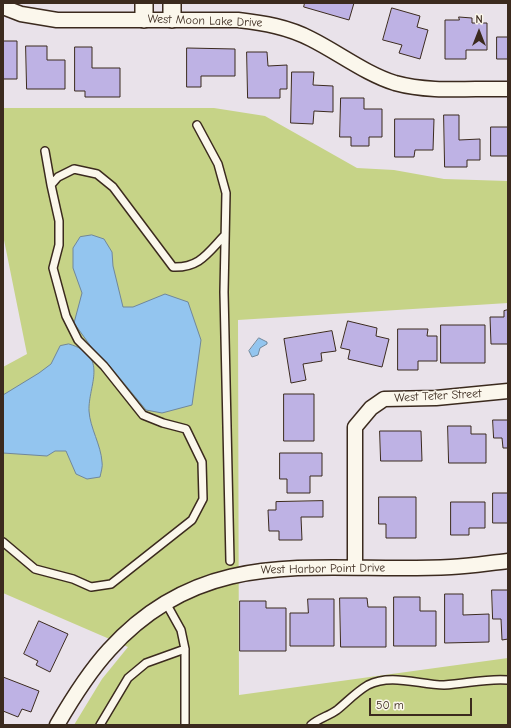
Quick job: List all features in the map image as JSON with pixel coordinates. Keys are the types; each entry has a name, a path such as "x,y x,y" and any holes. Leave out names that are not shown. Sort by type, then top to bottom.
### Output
{"street":[{"name":"West Moon Lake Drive","path":"3,7 20,14 57,20 144,11 172,11 267,23 295,31 377,75 394,82 417,88 508,89"},
{"name":"West Teter Street","path":"355,567 355,427 370,408 384,399 436,398 508,391"},
{"name":"West Harbor Point Drive","path":"57,725 85,681 109,650 140,620 166,603 201,586 242,573 282,568 451,567 508,561"}],"lane":[{"path":"197,124 218,164 226,193 224,236 230,561"},
{"path":"3,542 35,569 73,579 91,587 111,584 192,520 203,499 202,462 186,429 163,423 144,415 104,366 78,340 66,316 53,268 59,245 59,221 44,151"},
{"path":"52,185 58,177 74,169 97,174 113,187 173,267 187,267 202,259 224,236"},
{"path":"166,603 181,630 185,649 185,725"},
{"path":"100,725 128,678 146,663 185,649"},
{"path":"311,725 318,719 336,710 353,694 370,684 388,680 437,685 496,679 508,680"}],"green space":[{"path":"3,108 214,108 265,116 357,168 394,170 444,179 508,181 508,303 238,320 239,695 508,658 508,725 74,725 102,679 128,647 3,593 3,367 27,354 3,235"}],"water":[{"path":"92,235 104,239 112,252 113,266 123,307 133,307 165,294 188,302 201,340 192,405 162,413 146,410 109,365 97,355 74,323 82,293 73,268 73,248 80,237"},
{"path":"259,338 267,342 267,344 260,348 258,355 252,357 249,351"},
{"path":"69,344 82,349 89,356 93,364 94,372 89,411 91,424 100,449 102,465 100,477 87,479 76,474 66,451 55,451 47,456 3,453 3,395 51,364 60,346"}],"building":[{"path":"305,3 354,3 349,20 304,7"},
{"path":"392,8 420,16 417,27 428,30 420,59 399,53 402,45 383,40"},
{"path":"459,17 472,18 472,23 487,23 487,50 466,50 466,59 445,59 445,20 459,20"},
{"path":"497,37 508,37 508,59 497,59"},
{"path":"3,41 17,41 17,79 3,79"},
{"path":"26,46 47,46 47,60 65,60 65,89 27,89"},
{"path":"75,47 92,47 92,68 120,68 120,97 85,97 85,91 75,91"},
{"path":"187,48 235,49 235,76 201,76 201,87 187,87"},
{"path":"247,52 267,52 268,66 287,65 287,89 280,89 280,98 248,98"},
{"path":"292,72 314,72 313,85 333,86 333,112 314,111 313,124 291,123"},
{"path":"341,98 364,98 364,109 382,109 382,137 369,137 369,146 351,146 351,137 340,137"},
{"path":"444,115 459,115 459,140 480,139 480,160 467,160 467,167 445,167"},
{"path":"395,119 434,119 433,150 415,150 414,157 395,157"},
{"path":"491,127 508,127 508,156 491,156"},
{"path":"508,310 508,344 491,344 490,317 504,317 504,311"},
{"path":"348,321 377,328 376,336 389,339 382,367 348,359 350,350 341,348"},
{"path":"441,325 485,325 485,363 441,363"},
{"path":"398,329 428,329 427,336 437,336 437,361 418,361 418,370 398,370"},
{"path":"332,331 336,351 321,353 322,361 303,364 306,380 291,383 284,339"},
{"path":"284,394 314,394 314,441 284,441"},
{"path":"493,420 508,420 508,448 503,448 502,438 494,438"},
{"path":"448,426 471,426 471,434 486,434 486,463 449,463"},
{"path":"380,431 421,431 422,461 381,461"},
{"path":"280,453 322,453 322,476 310,476 310,493 287,493 287,479 280,479"},
{"path":"493,493 508,493 508,523 493,523"},
{"path":"379,497 416,497 416,538 386,538 386,524 379,524"},
{"path":"323,501 323,517 301,517 302,540 279,540 279,531 269,531 268,510 276,510 276,502"},
{"path":"451,502 485,502 485,528 469,528 469,535 451,535"},
{"path":"492,590 508,590 508,639 502,640 501,619 493,619"},
{"path":"445,594 463,594 463,615 489,614 489,642 445,643"},
{"path":"394,597 420,597 420,611 436,611 436,646 394,646"},
{"path":"340,598 367,598 368,607 386,607 386,647 341,647"},
{"path":"308,599 334,599 334,646 290,646 290,613 308,613"},
{"path":"240,601 266,601 266,608 286,608 286,651 240,651"},
{"path":"39,621 68,634 50,672 36,665 38,661 24,654"},
{"path":"3,677 39,691 31,712 22,709 18,717 3,711"}]}
